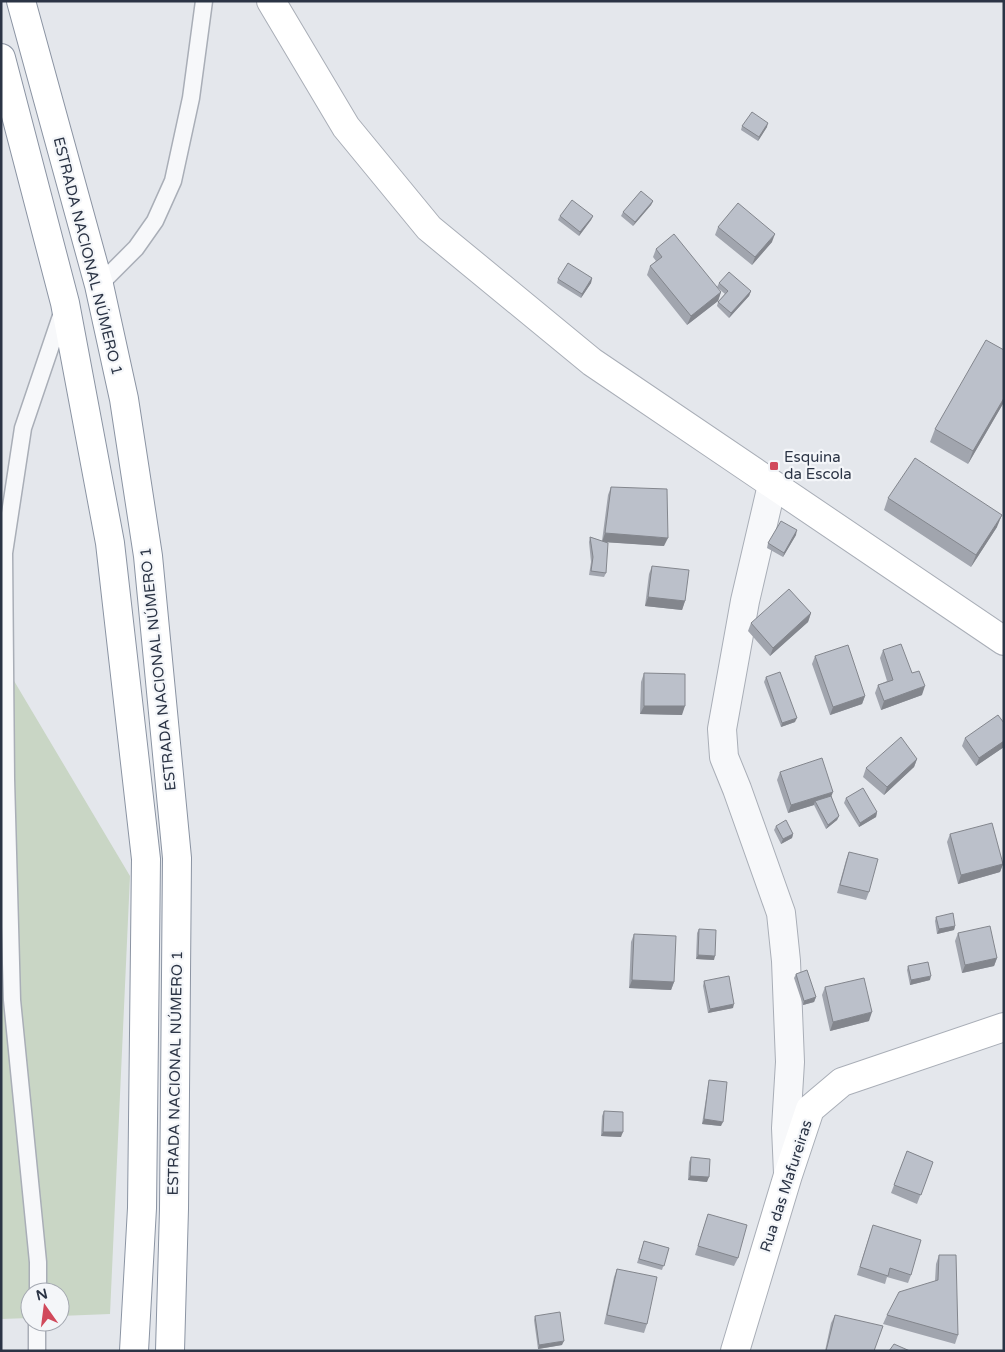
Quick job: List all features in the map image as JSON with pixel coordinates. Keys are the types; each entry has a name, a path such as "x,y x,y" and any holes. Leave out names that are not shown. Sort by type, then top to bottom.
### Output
{"main road":[{"name":"ESTRADA NACIONAL NÚMERO 1","path":"21,1 99,285 124,399 148,556 177,858 174,1209 170,1351"},
{"path":"271,1 346,127 429,228 592,362 1004,641"},
{"name":"ESTRADA NACIONAL NÚMERO 1","path":"1,58 65,303 110,543 146,859 142,1208 134,1351"},
{"name":"Rua das Mafureiras","path":"735,1351 810,1109 842,1082 1004,1027"}],"street":[{"path":"772,485 746,601 722,729 724,757 781,914 786,961 790,1062 786,1128 788,1176"}],"lane":[{"path":"99,285 136,248 155,221 173,181 192,98 204,1"},
{"path":"38,1282 38,1262 12,1000 6,779 4,553 23,428 65,303"},
{"path":"37,1351 38,1332"}],"green space":[{"path":"1,659 130,876 110,1314 70,1316 70,1282 20,1282 20,1318 1,1319"}],"building":[{"path":"752,112 768,123 759,137 742,126"},
{"path":"641,191 653,201 635,222 623,212"},
{"path":"572,200 593,216 580,232 560,216"},
{"path":"738,203 775,234 755,257 718,227"},
{"path":"674,234 721,292 691,316 650,266 662,257 656,249"},
{"path":"568,263 592,278 582,294 558,279"},
{"path":"729,272 751,291 731,313 718,302 728,291 719,283"},
{"path":"986,340 1004,350 1004,398 973,451 935,429"},
{"path":"915,458 1002,515 976,555 888,498"},
{"path":"611,487 667,489 668,538 605,533"},
{"path":"781,521 797,530 784,553 768,543"},
{"path":"590,537 608,543 606,573 591,571 593,557"},
{"path":"652,566 689,570 685,601 648,597"},
{"path":"789,589 811,613 773,648 751,623"},
{"path":"901,644 912,673 919,671 925,686 884,701 878,685 893,680 883,650"},
{"path":"848,645 865,696 833,707 815,656"},
{"path":"780,672 797,718 782,723 766,677"},
{"path":"644,673 685,674 685,706 644,706"},
{"path":"998,715 1004,723 1004,741 979,758 965,738"},
{"path":"901,737 917,759 887,787 866,768"},
{"path":"822,758 833,792 791,805 780,772"},
{"path":"863,788 877,812 860,823 846,798"},
{"path":"831,796 839,816 828,825 815,801"},
{"path":"786,820 793,834 783,839 776,826"},
{"path":"992,823 1003,864 961,875 950,834"},
{"path":"849,852 878,859 869,892 840,885"},
{"path":"953,913 955,926 939,929 936,917"},
{"path":"990,926 997,958 965,965 958,933"},
{"path":"699,929 716,930 715,956 698,955"},
{"path":"634,934 676,936 674,982 632,980"},
{"path":"928,962 931,976 911,980 908,966"},
{"path":"807,970 816,997 804,1001 796,974"},
{"path":"729,976 734,1004 710,1009 704,981"},
{"path":"864,978 872,1012 833,1022 825,987"},
{"path":"709,1080 727,1082 723,1122 704,1119"},
{"path":"604,1111 623,1112 623,1132 603,1132"},
{"path":"907,1151 933,1162 921,1195 894,1185"},
{"path":"691,1157 710,1159 709,1177 690,1176"},
{"path":"708,1214 747,1225 738,1258 698,1246"},
{"path":"873,1225 921,1240 911,1275 890,1268 888,1276 860,1267"},
{"path":"644,1241 669,1248 664,1266 639,1259"},
{"path":"939,1255 956,1255 958,1335 887,1315 899,1292 938,1280"},
{"path":"617,1269 657,1277 647,1324 607,1315"},
{"path":"560,1312 564,1341 539,1345 535,1316"},
{"path":"835,1315 883,1326 874,1351 826,1351"},
{"path":"894,1344 910,1351 889,1351"}],"place":[{"name":"Esquina da Escola","path":"774,466"}]}
